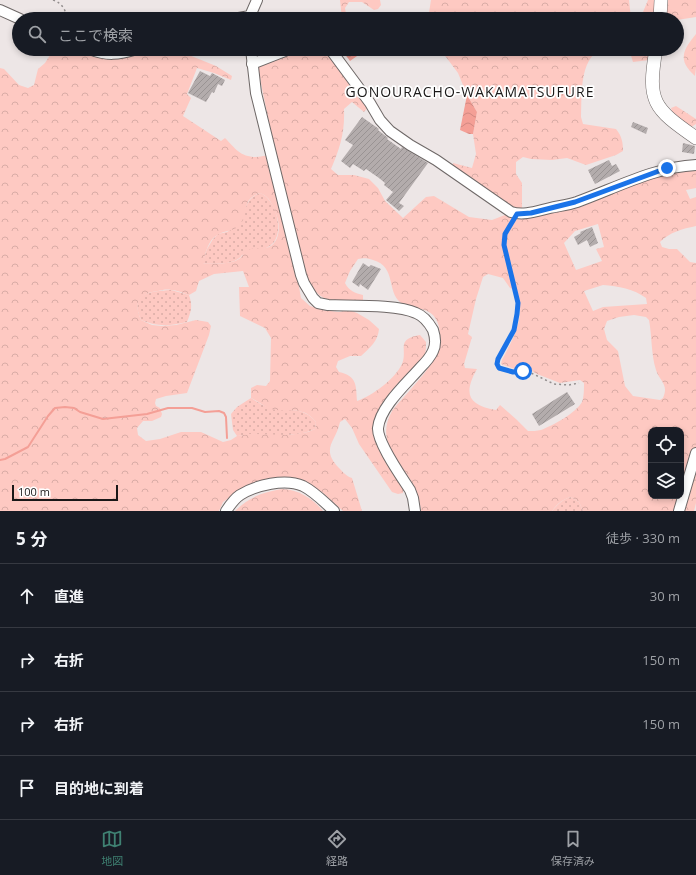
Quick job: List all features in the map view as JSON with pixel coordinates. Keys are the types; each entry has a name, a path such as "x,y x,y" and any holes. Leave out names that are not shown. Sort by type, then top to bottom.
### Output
{"main road":[{"path":"660,12 661,0"},
{"path":"655,56 652,91 657,102 662,112 696,138"}],"street":[{"path":"252,12 257,0"},
{"path":"0,10 12,15"},
{"path":"251,56 256,93 301,275 308,292 318,303 328,305 396,308 417,313 424,318 434,333 435,342 433,351 383,414 378,429 381,442 410,490 415,511"},
{"path":"252,64 272,56"},
{"path":"335,56 370,103 380,120 390,131 436,160 504,208 517,214 531,213 575,202 658,170 679,166 696,165"},
{"path":"679,511 696,454"},
{"path":"226,511 240,496 251,490 268,485 286,483 300,485 310,490 334,511"}],"path":[{"path":"54,0 60,2 65,12"},
{"path":"517,214 505,234 504,245 518,303 517,318 514,330 498,359 497,364 499,368 513,372 529,372 554,384 569,385 579,383"}],"green space":[{"path":"340,0 380,0 381,5 378,9 374,10 362,2 349,2 345,8 346,12 341,12"},
{"path":"431,0 629,0 630,12 429,12"},
{"path":"648,0 656,0 656,12 643,12"},
{"path":"665,0 696,0 696,17 684,19 684,12 666,12"},
{"path":"696,34 695,76 686,65 684,55 685,50"},
{"path":"50,56 98,56 107,59 119,59 132,56 191,56 216,66 232,76 231,80 197,68 187,94 191,98 183,116 221,141 225,138 242,154 250,157 268,156 294,257 301,298 310,306 322,310 339,312 349,310 357,313 369,320 379,329 375,341 361,356 350,356 338,361 336,367 339,372 349,376 354,382 356,386 357,401 376,391 389,381 399,370 402,364 404,346 407,339 420,335 426,342 426,352 424,357 386,398 375,419 374,427 403,486 403,493 398,494 392,492 359,444 352,428 345,419 340,422 330,450 333,461 346,475 352,478 362,511 343,511 322,492 311,485 240,490 223,502 219,511 0,511 0,68 4,69 19,85 28,88 34,85 38,69 45,63","holes":["260,193 263,194 274,207 279,227 276,241 267,248 248,250 235,261 203,264 212,239 219,234 239,226 250,199","243,271 249,287 239,287 240,316 265,328 271,338 270,381 266,386 257,385 251,388 251,398 268,408 275,410 294,410 305,413 316,422 315,429 308,432 289,435 250,434 237,436 231,440 223,442 201,432 181,432 160,439 146,441 138,435 137,428 143,421 152,421 161,417 162,414 160,408 156,406 155,403 156,399 187,393 211,326 208,322 196,320 176,325 152,325 141,320 138,308 139,300 146,294 164,290 176,290 189,295 196,291 199,281 214,274"]},
{"path":"285,56 330,56 368,107 364,112 352,102 344,109 344,125 341,140 331,169 338,175 354,175 369,179 378,188 385,201 403,218 426,197 434,196 469,217 492,220 505,215 510,217 453,167 453,163 472,168 476,154 473,134 477,112 467,95 458,73 445,56 593,56 585,70 583,79 581,117 583,124 616,129 622,140 623,151 616,155 586,165 567,158 552,160 523,157 516,162 516,174 522,183 522,217 639,180 696,168 696,188 686,190 690,199 696,197 696,226 676,231 660,242 662,247 677,249 690,262 696,263 696,503 694,511 583,511 579,502 571,497 560,502 552,511 421,511 419,500 413,484 391,450 387,441 386,432 387,422 392,411 427,369 438,351 440,339 437,320 427,311 401,303 396,298 385,268 380,263 366,258 358,259 350,271 345,283 352,291 363,295 363,302 338,302 321,297 307,278 303,268 269,123 258,67","holes":["598,224 604,247 596,249 602,261 576,270 564,243 575,231","488,274 503,278 510,288 517,290 520,309 514,335 501,364 515,369 525,367 537,374 560,383 580,380 584,383 583,398 579,406 563,419 541,430 528,431 500,405 496,410 479,405 474,401 469,392 470,385 477,369 465,368 464,364 472,337 468,334 476,299 483,277","603,285 631,290 646,298 647,304 603,307 593,311 584,291","634,315 646,317 649,320 654,364 665,389 663,398 660,400 633,396 625,386 618,351 607,340 604,329 607,321 619,317"]},
{"path":"631,56 650,56 649,60 633,62"},
{"path":"676,106 696,119 696,124 691,127 674,118 671,108"},
{"path":"260,193 270,201 276,214 278,230 274,242 264,249 242,255 239,259 234,261 202,264 207,249 213,239 218,234 227,232 241,223 249,201 255,195"},
{"path":"171,290 189,295 191,309 187,322 164,325 153,324 141,320 138,311 138,304 139,299 143,295"},
{"path":"251,398 269,407 296,410 306,414 316,422 315,429 286,435 237,436 233,430 231,414 237,407"},
{"path":"282,489 288,489 305,496 315,502 323,511 235,511 240,506 257,496"},
{"path":"571,497 579,502 583,511 552,511 561,502"}],"water":[{"path":"346,56 357,56 350,61"},
{"path":"467,95 477,112 473,134 460,130"}],"building":[{"path":"200,71 210,76 212,73 225,80 222,86 218,84 214,93 212,92 206,102 188,93"},
{"path":"362,117 379,129 378,130 388,138 387,139 401,149 402,147 428,163 399,203 404,206 399,211 386,200 393,192 384,185 385,183 366,169 364,171 353,164 350,168 341,161 353,145 345,140"},
{"path":"633,122 648,128 646,134 631,127"},
{"path":"683,143 695,146 694,154 682,152"},
{"path":"609,160 612,166 616,164 620,171 595,184 588,170"},
{"path":"592,227 598,243 590,247 587,240 578,245 574,237 581,233 580,232"},
{"path":"363,263 369,267 371,265 381,269 368,290 360,284 359,287 352,282"},
{"path":"567,392 575,404 539,426 532,414"}],"waterway":[{"path":"0,460 28,447 48,416 55,408 65,407 74,408 80,412 103,419 147,414 168,408 192,408 205,412 219,411 224,413 226,417 227,438"}],"district":[{"name":"GONOURACHO-WAKAMATSUFURE","path":"470,91"}],"route":[{"path":"523,371 513,372 505,370 499,368 497,364 500,352 511,336 516,322 518,303 504,245 505,234 517,214 531,213 575,202 658,170 667,168"}]}
